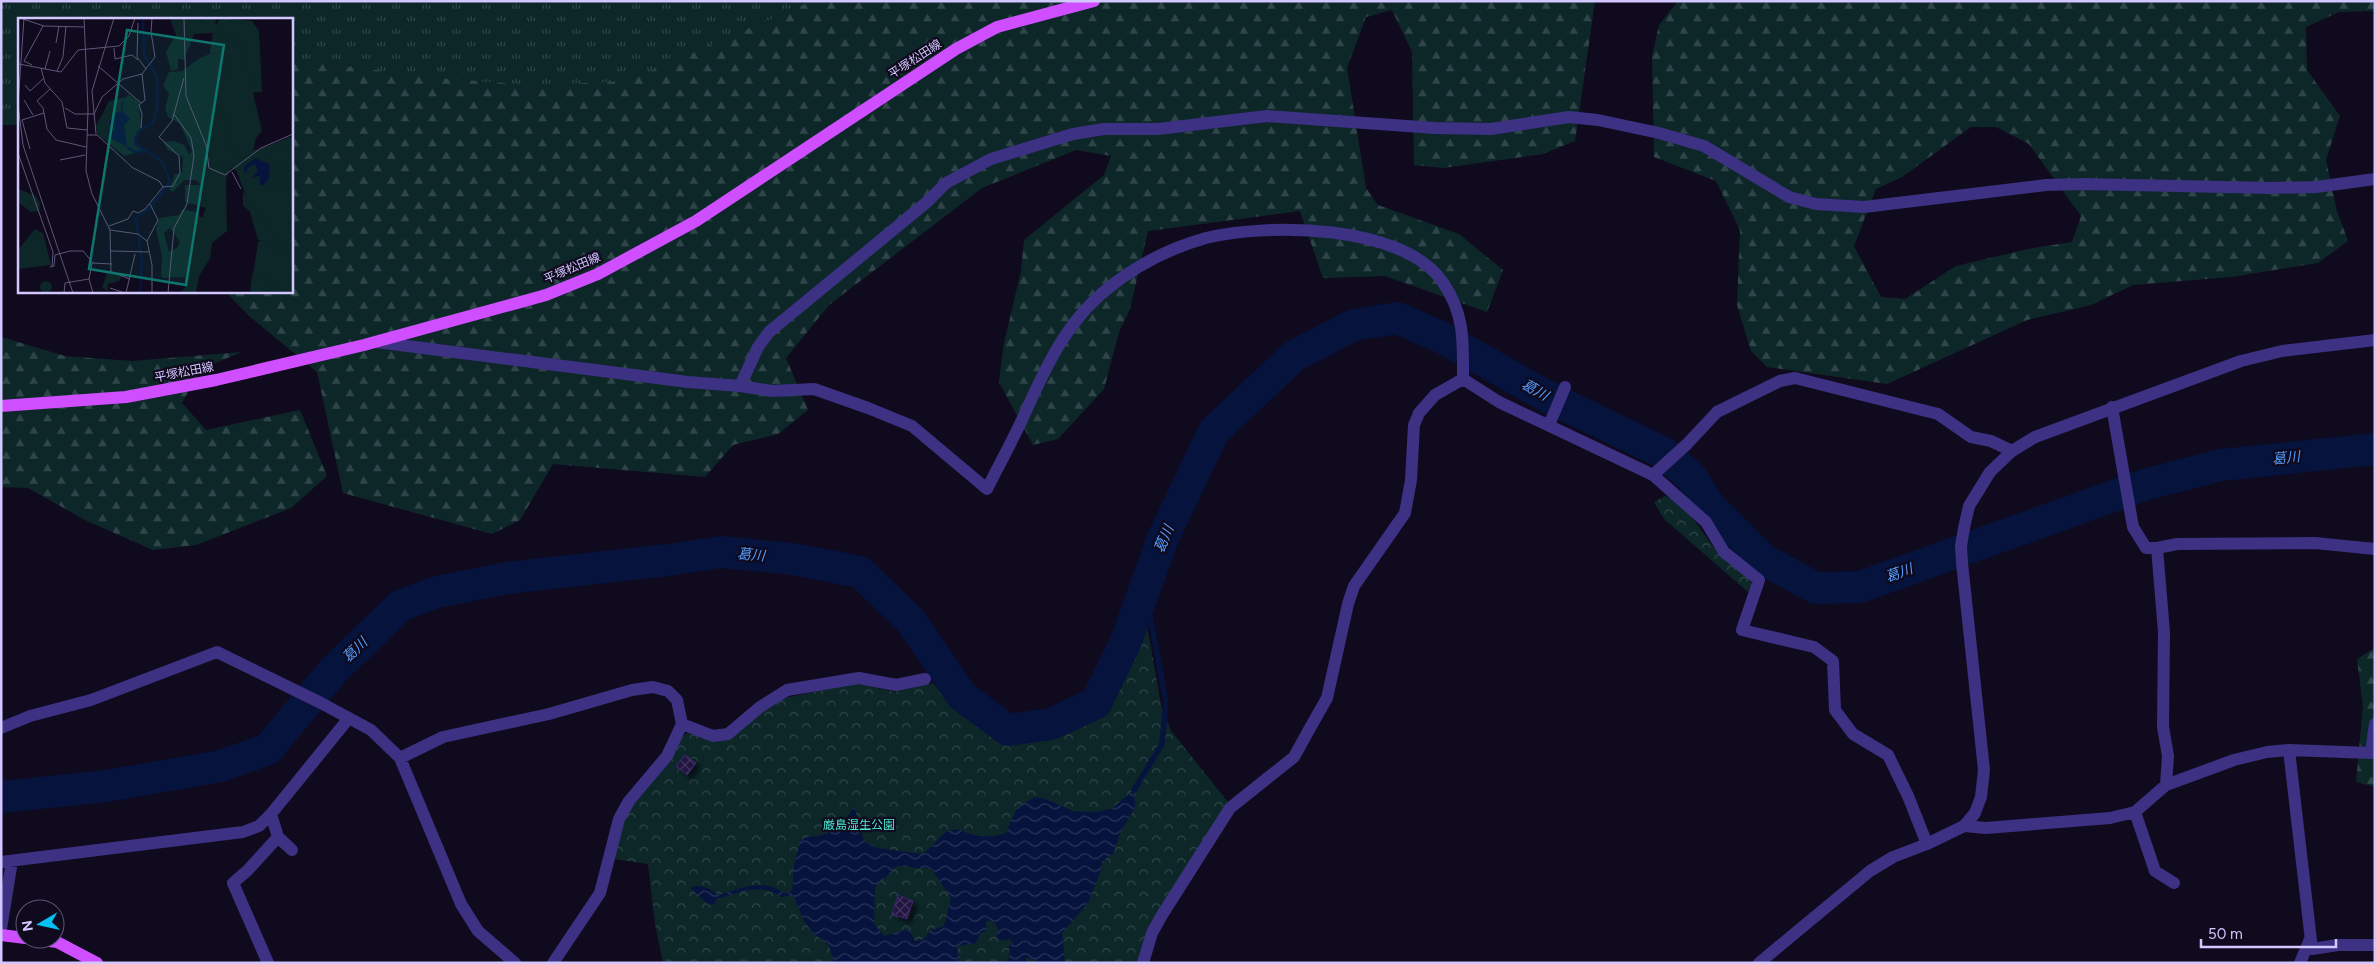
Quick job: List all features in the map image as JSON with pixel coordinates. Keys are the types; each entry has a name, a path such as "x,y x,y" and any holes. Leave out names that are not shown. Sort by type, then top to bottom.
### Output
{"main road":[{"name":"平塚松田線","path":"1,406 126,397 216,380 376,342 546,295 598,274 696,221 956,49 997,27 1094,1"},
{"path":"1,935 15,937"},
{"path":"65,946 97,963"}],"street":[{"path":"740,386 758,346 769,332 927,202 946,183 991,159 1073,134 1104,129 1158,129 1267,116 1436,128 1491,129 1569,117 1598,120 1658,133 1704,146 1789,197 1846,207 1864,207 2056,185 2280,188 2316,187 2375,179"},
{"path":"376,342 688,382 740,386 772,391 814,389 912,426 987,490 1034,391 1072,323 1105,290 1137,266 1207,238 1256,230 1304,229 1381,242 1426,265 1442,281 1457,309 1462,334 1463,373 1499,402 1655,473 1706,522 1724,552 1759,580 1742,630 1814,647 1833,661 1835,710 1853,734 1888,755 1908,796 1927,844"},
{"path":"1759,963 1870,871 1894,857 1964,826 1975,813 1981,797 1984,770 1961,546 1969,506 1990,472 2012,451 2035,437 2241,361 2282,351 2375,340"},
{"path":"1143,963 1152,933 1230,808 1294,757 1327,698 1348,604 1354,586 1404,513 1409,498 1416,419 1435,395 1463,373"},
{"path":"1655,473 1684,447 1717,412 1780,381 1795,378 1938,414 1971,437 1991,441 2012,451"},
{"path":"1549,425 1565,387"},
{"path":"2112,408 2128,507 2133,527 2146,548 2177,544 2315,543 2375,549"},
{"path":"2157,548 2164,632 2163,727 2168,756 2166,784"},
{"path":"1,728 30,716 91,700 217,652 322,703 370,730 400,758 462,904 478,931 515,963"},
{"path":"682,724 713,736 728,734 760,707 787,690 859,678 896,685 925,679"},
{"path":"400,758 443,737 549,714 632,690 653,687 668,691 677,700 682,724 666,756 629,801 619,819 600,893 553,963"},
{"path":"1,929 7,861 243,832 259,826 271,814 349,718"},
{"path":"1964,826 1986,828 2110,818 2135,812 2166,784 2234,760 2267,752 2289,750 2371,752 2375,724"},
{"path":"2289,750 2312,949 2338,945 2375,945"},
{"path":"2135,812 2155,871 2174,883"},
{"path":"271,814 278,837 292,850"},
{"path":"268,963 233,882 248,870 278,837"},
{"path":"2300,963 2310,939"}],"green space":[{"path":"1,1 863,1 752,85 292,119 292,18 18,18 18,125 1,125"},
{"path":"812,1 1595,1 1575,141 1543,154 1443,168 1414,165 1412,52 1392,10 1366,17 1347,68 1366,188 1378,205 1459,234 1503,270 1487,312 1385,276 1323,278 1300,211 1148,231 1130,309 1119,332 1104,389 1058,439 1033,445 999,382 1004,343 1021,271 1024,240 1104,175 1111,156 1076,150 982,188 829,305 786,358 808,410 778,434 733,445 705,477 553,464 520,520 492,534 343,493 317,372 248,315 226,292 292,292 292,60 450,79 534,85 628,81"},
{"path":"1678,1 2375,1 2375,11 2339,12 2306,27 2307,70 2340,116 2326,160 2337,211 2348,241 2318,263 2231,277 2133,285 2091,305 2027,320 1887,384 1767,367 1751,351 1737,305 1740,230 1716,181 1654,157 1652,56 1659,25","holes":["1971,127 1996,127 2029,144 2081,216 2072,242 2028,249 1956,266 1905,299 1881,297 1854,246 1876,189 1902,177"]},
{"path":"1,337 65,356 132,361 242,352 201,369 182,403 206,430 300,410 327,476 291,508 196,545 153,550 87,521 28,488 1,487"},
{"path":"1665,496 1681,506 1689,514 1717,551 1749,580 1752,584 1748,592 1664,519 1654,502"},
{"name":"厳島湿生公園","path":"1146,620 1161,705 1171,731 1228,802 1139,963 663,963 655,924 648,864 614,859 622,819 679,739 687,733 713,740 785,698 856,683 895,692 933,683 965,716 984,727 1005,734 1049,735 1070,729 1090,719 1107,705 1124,680"},
{"path":"2375,648 2375,787 2356,782 2363,706 2357,659"}],"water":[{"path":"1134,790 1135,808 1120,833 1114,852 1102,862 1100,873 1088,903 1062,933 1065,963 1040,963 1026,957 1026,963 1005,963 1010,957 1009,946 1013,943 1010,939 1002,941 997,938 998,929 991,921 986,921 987,930 980,934 976,943 958,946 957,953 961,957 955,963 834,963 829,945 813,933 804,921 793,895 781,897 774,892 766,890 749,890 716,899 715,904 709,905 691,889 691,887 702,886 718,895 759,885 775,888 783,893 792,891 794,865 800,842 807,837 819,836 833,831 845,820 854,806 864,841 877,848 922,854 944,834 952,830 984,836 1006,833 1017,808 1034,797 1043,798 1073,811 1095,812 1111,809","holes":["897,866 932,869 951,898 944,926 931,930 924,939 915,941 909,929 884,936 874,924 875,887"]}],"building":[{"path":"685,755 696,763 687,775 676,766"},
{"path":"898,895 913,901 907,919 892,914"}],"waterway":[{"name":"葛川","path":"1,797 107,786 221,766 268,749 334,670 400,606 437,592 507,578 668,560 721,552 793,559 860,572 911,621 962,696 1008,730 1051,724 1096,703 1126,641 1163,538 1214,431 1294,356 1354,325 1397,318 1441,337 1548,397 1664,453 1692,478 1709,505 1764,560 1816,588 1860,587 2144,485 2221,465 2375,449"},
{"path":"1134,790 1162,744 1166,703 1145,588"}]}
